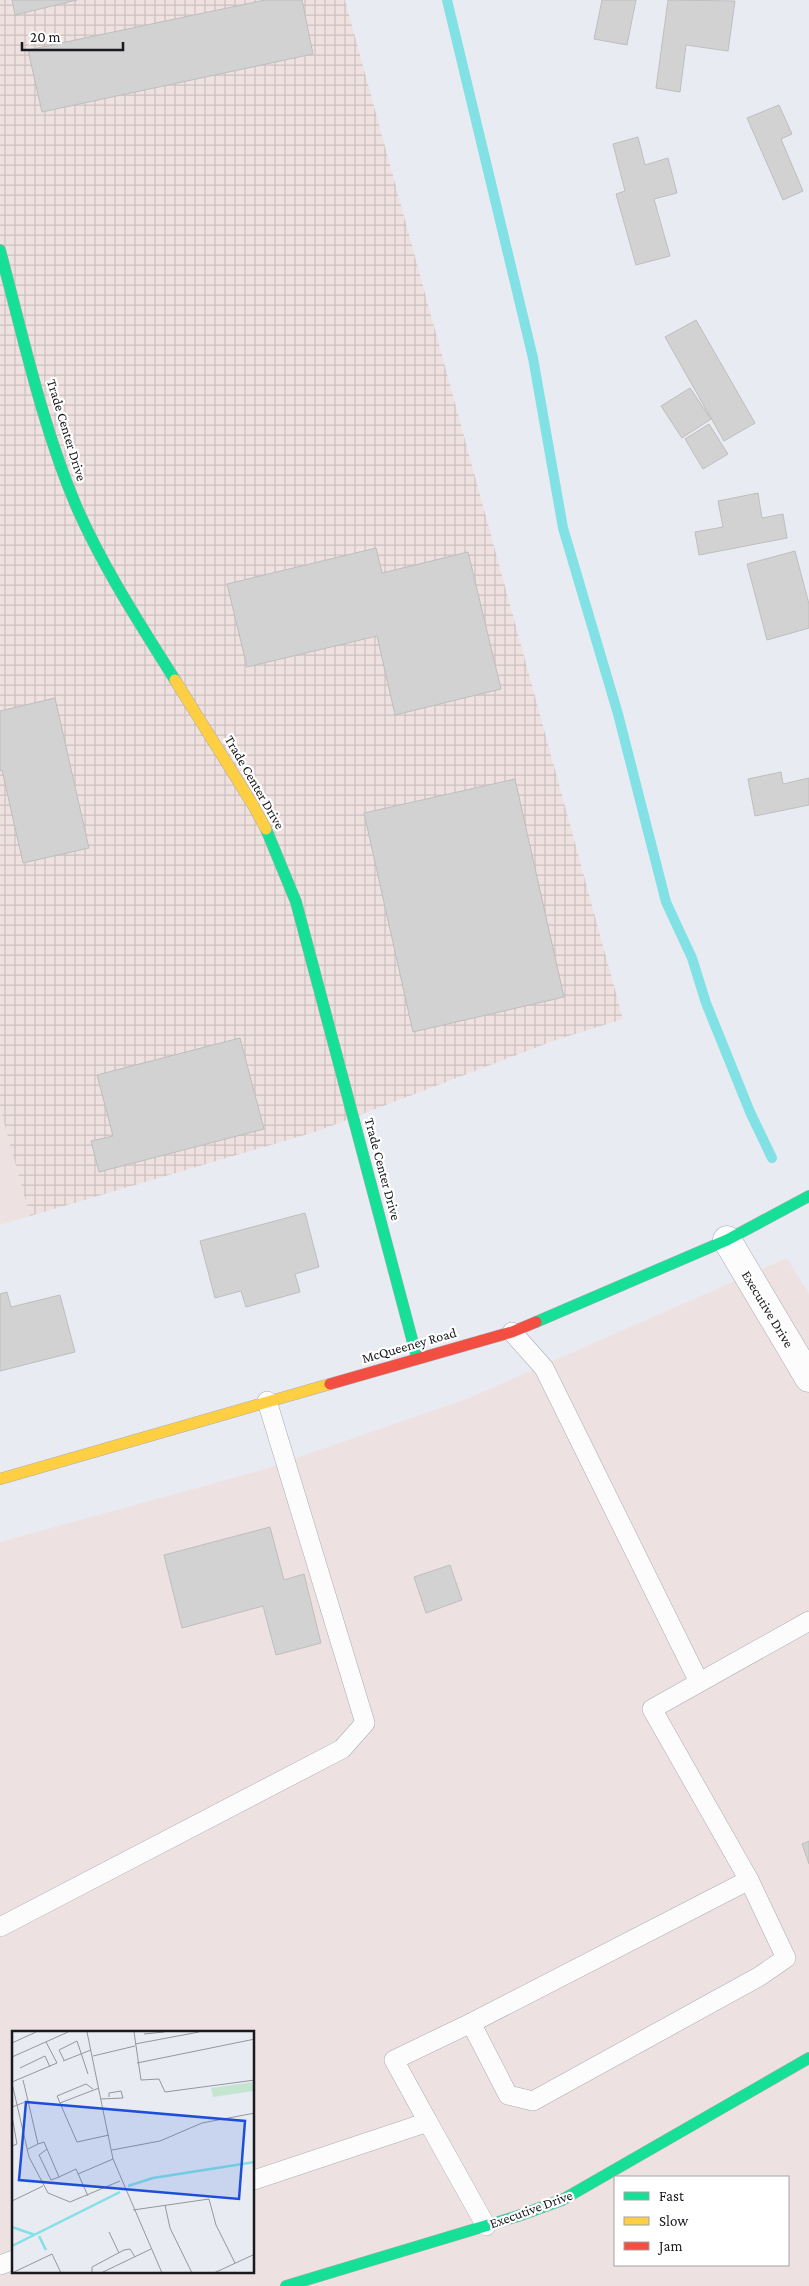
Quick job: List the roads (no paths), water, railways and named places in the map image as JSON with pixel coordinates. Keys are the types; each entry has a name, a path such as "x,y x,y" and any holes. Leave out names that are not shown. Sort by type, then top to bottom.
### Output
{"street":[{"name":"Trade Center Drive","path":"0,250 53,445 98,556 253,804 268,834 293,894 417,1358"},
{"name":"McQueeney Road","path":"0,1479 266,1401 512,1332 727,1240 809,1196"},
{"name":"Executive Drive","path":"727,1240 809,1378"},
{"name":"Executive Drive","path":"286,2286 337,2278 562,2200 809,2058"}],"lane":[{"path":"512,1332 544,1368 699,1682"},
{"path":"0,1927 342,1749 365,1722 266,1401"},
{"path":"471,2023 508,2095 533,2101 760,1976 786,1958 749,1880 652,1709 809,1621"},
{"path":"486,2226 394,2060 471,2023 749,1880"},
{"path":"255,2180 428,2122"},
{"path":"0,2265 12,2261"}],"waterway":[{"path":"447,0 533,358 563,528 618,714 666,902 692,958 706,1003 750,1112 772,1158"}]}
